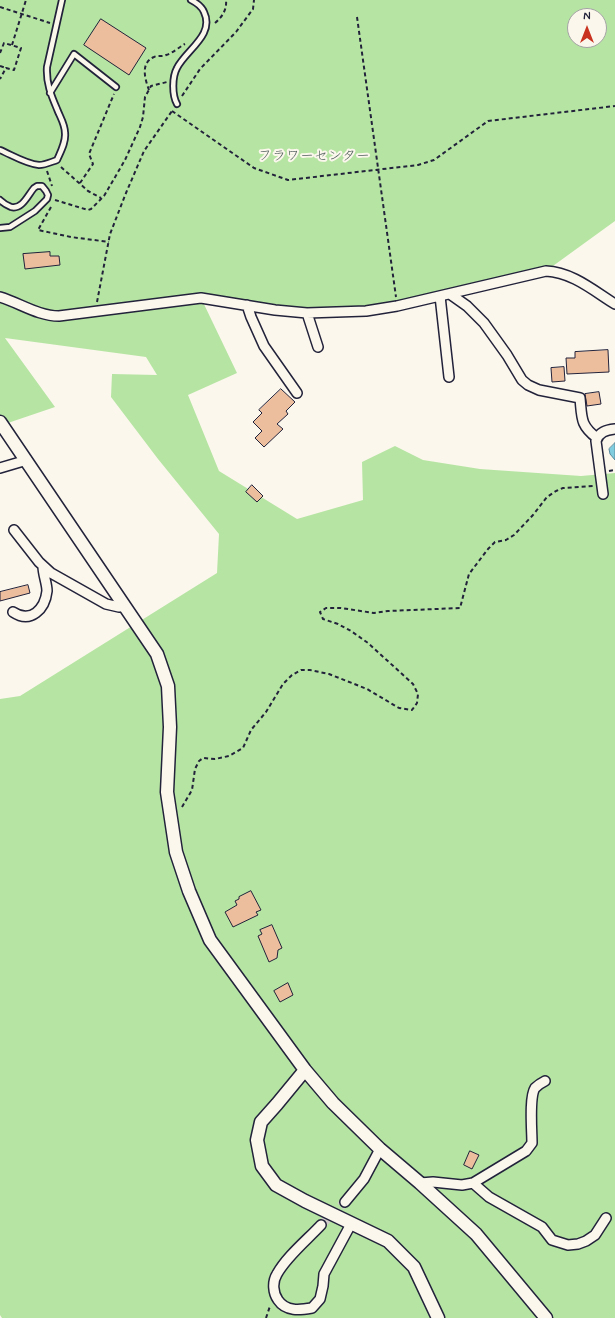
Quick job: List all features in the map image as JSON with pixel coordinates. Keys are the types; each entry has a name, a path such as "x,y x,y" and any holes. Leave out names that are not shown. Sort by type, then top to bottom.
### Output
{"street":[{"path":"0,297 50,316 201,298 307,313 366,311 397,306 546,271 557,272 570,276 615,304"},
{"path":"450,294 467,306 484,323 507,355 522,380 539,390 580,398 583,424 588,431 597,438"},
{"path":"440,296 449,377"},
{"path":"247,305 264,346 297,393"},
{"path":"307,313 318,347"},
{"path":"0,422 157,654 168,686 170,727 167,792 176,852 189,891 210,940 305,1070 333,1103 380,1150 420,1183 476,1234 546,1318"},
{"path":"603,494 595,444 599,434 605,430 615,429"},
{"path":"0,468 27,460"},
{"path":"14,530 43,566 51,573 106,604 119,607 125,606"},
{"path":"13,612 20,616 36,614 45,600 47,589 43,574 43,566"},
{"path":"305,1070 260,1122 256,1140 262,1166 276,1185 351,1224 388,1241 414,1267 438,1318"},
{"path":"420,1183 433,1182 462,1185 473,1183 526,1151 532,1143 531,1098 534,1089 545,1081"},
{"path":"345,1202 364,1179 380,1150"},
{"path":"473,1183 489,1197 542,1227 552,1240 568,1245 578,1244 595,1235 606,1218"},
{"path":"321,1225 289,1258 277,1274 274,1282 274,1291 280,1304 287,1309 299,1310 312,1308 320,1299 324,1274 351,1224"}],"lane":[{"path":"0,150 38,165 57,160 64,144 64,124 50,93 47,67 62,0"},
{"path":"177,104 174,98 174,81 177,68 203,35 206,28 207,18 202,8 191,0"},
{"path":"50,93 74,54 116,87"},
{"path":"0,200 5,205 15,208 19,207 37,186 42,186 48,195 47,199 35,211 10,227 0,228"}],"path":[{"path":"12,45 26,0"},
{"path":"206,28 213,25 224,12 226,0"},
{"path":"96,311 110,234 144,151 200,70 236,32 253,9 254,0"},
{"path":"0,8 56,25"},
{"path":"356,17 397,306"},
{"path":"0,53 4,43 21,48 14,70 0,66"},
{"path":"149,90 144,72 147,62 155,56 167,55 185,43 194,45"},
{"path":"0,79 6,68"},
{"path":"109,242 71,237 38,230 49,211 53,199 85,210 91,209 111,185 125,160 141,124 145,97 151,86 174,81"},
{"path":"80,183 93,164 89,154 116,87"},
{"path":"172,112 254,168 288,180 418,165 434,160 488,121 615,106"},
{"path":"54,161 88,191 101,198"},
{"path":"44,164 52,187"},
{"path":"172,824 192,790 195,769 199,761 203,758 215,759 229,756 243,748 251,730 266,712 283,684 292,674 301,670 322,672 367,689 399,708 412,710 417,703 418,694 413,684 368,643 352,631 323,619 320,612 326,608 341,608 374,613 460,608 470,574 488,549 495,542 506,540 514,535 533,515 547,497 556,491 563,488 594,486 601,482"}],"green space":[{"name":"フラワーセンター","path":"0,0 615,0 615,221 546,271 397,306 330,313 201,298 237,373 188,395 219,471 297,519 363,500 362,462 395,446 423,460 480,469 581,476 615,473 615,1318 2,1318 0,1315 0,699 20,696 217,573 219,534 158,459 111,397 112,374 157,375 146,357 5,338 55,407 2,425 0,422"}],"water":[{"path":"615,443 615,460 610,454 609,449"}],"building":[{"path":"101,19 146,48 129,75 84,45"},
{"path":"50,252 50,256 59,256 60,265 25,269 23,254"},
{"path":"608,350 609,372 567,374 566,358 575,358 575,352"},
{"path":"564,367 565,381 552,382 551,368"},
{"path":"281,389 295,402 286,411 288,414 277,424 283,429 264,447 255,438 262,431 253,422 262,413 259,410"},
{"path":"599,392 601,404 587,406 585,394"},
{"path":"252,485 263,496 257,502 246,492"},
{"path":"28,585 30,593 0,601 0,592"},
{"path":"251,891 261,910 256,912 258,915 233,927 225,912 237,905 235,901 239,899 239,897"},
{"path":"272,925 282,948 278,950 277,958 269,962 258,936 262,934 260,930"},
{"path":"288,983 293,995 280,1002 274,991"},
{"path":"470,1151 479,1155 472,1169 464,1165"}],"tunnel":[{"path":"321,1225 345,1202"}]}
